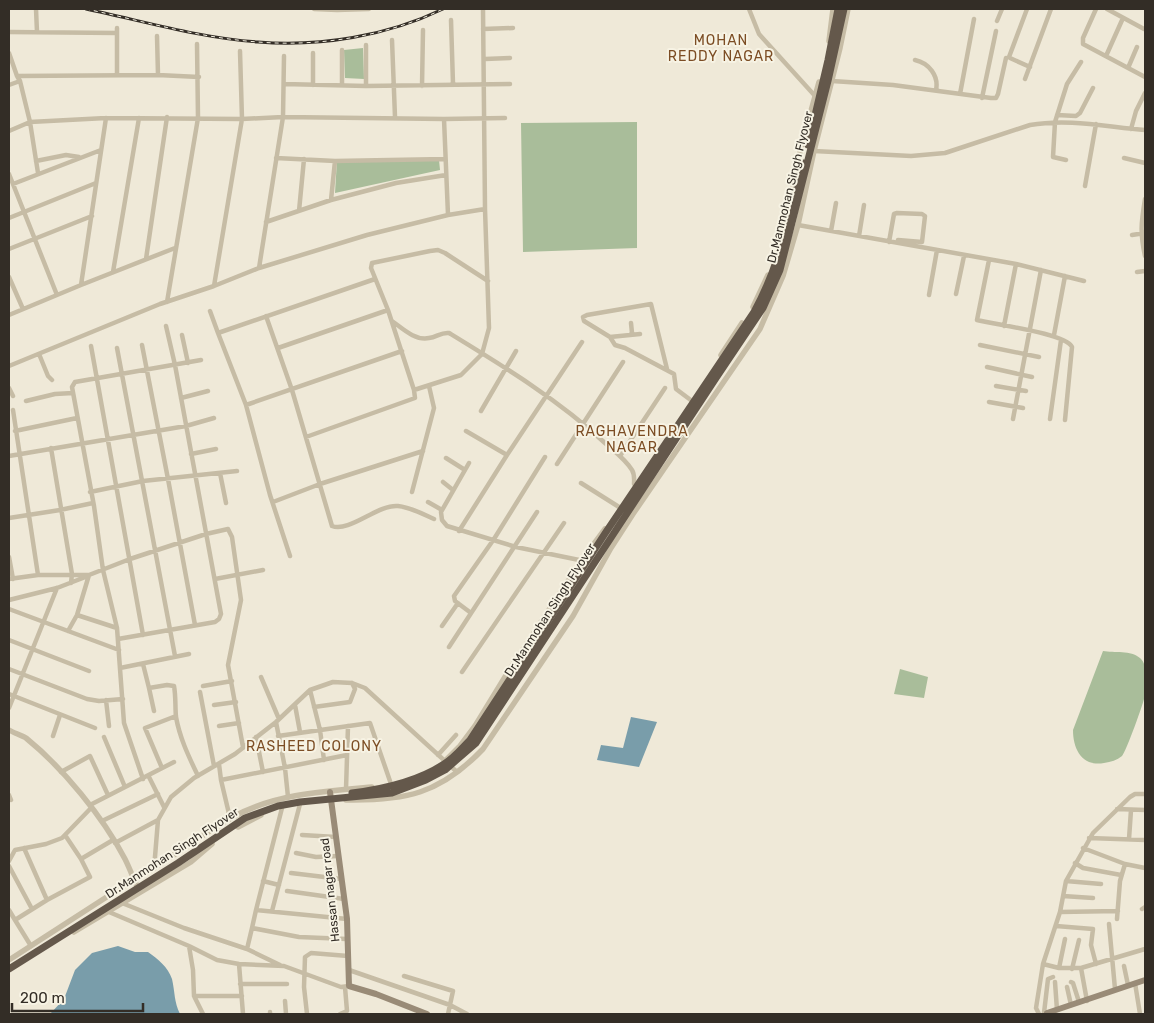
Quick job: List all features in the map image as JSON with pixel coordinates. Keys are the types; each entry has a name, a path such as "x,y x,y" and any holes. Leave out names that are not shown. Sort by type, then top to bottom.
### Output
{"highway":[{"name":"Dr.Manmohan Singh Flyover","path":"9,965 237,818 277,802 382,789 409,781 446,763 470,740 606,532 754,312 765,292 779,257 828,60 838,9"},
{"name":"Dr.Manmohan Singh Flyover","path":"9,971 245,818 278,806 300,802 392,793 426,780 445,770 476,743 711,386 749,332 770,295 785,256 846,9"}],"main road":[{"name":"Hassan nagar road","path":"330,792 347,919 347,987"},
{"path":"1047,1013 1114,989 1145,982"},
{"path":"1047,1013 1133,985"},
{"path":"347,987 391,1000 427,1014"}],"street":[{"path":"36,9 37,32"},
{"path":"314,9 369,9"},
{"path":"414,390 462,375 482,354 489,323 485,209 483,9"},
{"path":"749,9 759,34 816,97 826,101"},
{"path":"9,960 133,880 154,869 230,818 249,809 288,797 391,784 423,772 445,760 460,746 475,726 582,560 693,399 752,309 770,271 786,223 801,147 816,97 828,46 833,9"},
{"path":"9,971 191,862 241,824 282,808 300,804 331,800 373,801 403,797 428,790 466,766 490,740 573,616 611,548 760,329 783,276 798,225 846,18 846,9"},
{"path":"997,21 1002,9"},
{"path":"1027,9 1009,57 1030,67"},
{"path":"1025,79 1051,9"},
{"path":"1096,9 1082,43 1145,77"},
{"path":"1107,9 1113,10 1123,18 1144,28"},
{"path":"832,16 840,15 846,18"},
{"path":"1106,56 1123,18"},
{"path":"960,94 974,19"},
{"path":"451,20 453,84"},
{"path":"483,29 514,28"},
{"path":"422,86 423,30"},
{"path":"9,32 117,31 117,75"},
{"path":"982,98 996,31"},
{"path":"157,36 158,75"},
{"path":"392,40 395,117"},
{"path":"167,302 198,118 198,44"},
{"path":"366,45 366,86"},
{"path":"1128,68 1137,47"},
{"path":"342,50 342,85"},
{"path":"214,286 242,119 240,51"},
{"path":"9,53 19,78 30,122 38,173"},
{"path":"313,53 313,85"},
{"path":"259,268 283,117 284,56"},
{"path":"485,59 510,58"},
{"path":"832,81 893,85 982,98 996,98 1006,58"},
{"path":"915,60 923,62 935,76 938,83 936,90"},
{"path":"1066,160 1053,157 1055,122 1071,76 1080,62"},
{"path":"9,85 19,78 117,75 199,77"},
{"path":"284,84 366,86 510,84"},
{"path":"1057,115 1076,116 1080,113 1093,88"},
{"path":"1131,129 1136,111 1145,92"},
{"path":"146,259 166,117"},
{"path":"81,285 106,118"},
{"path":"9,131 30,122 106,118 505,118"},
{"path":"113,272 139,118"},
{"path":"444,119 444,159 448,215"},
{"path":"814,151 911,156 945,153 1030,125 1055,122 1096,124 1145,130"},
{"path":"1085,186 1096,124"},
{"path":"13,184 101,150"},
{"path":"36,161 66,155 80,158"},
{"path":"276,158 335,161 444,159"},
{"path":"1124,158 1145,163"},
{"path":"299,211 304,159"},
{"path":"331,200 335,161"},
{"path":"9,175 57,295"},
{"path":"266,222 331,200 396,183 446,175"},
{"path":"9,218 96,184"},
{"path":"1145,201 1141,223 1145,256"},
{"path":"831,231 836,203"},
{"path":"859,236 864,205"},
{"path":"9,366 167,302 259,268 367,235 448,215 485,209"},
{"path":"889,242 894,214 922,214 925,216 922,242 898,240"},
{"path":"9,249 92,216"},
{"path":"798,225 1016,264 1084,281"},
{"path":"1132,235 1143,234"},
{"path":"9,315 175,248"},
{"path":"306,438 413,399 416,395 388,310 371,268 372,263 438,250 446,253 488,281"},
{"path":"930,296 937,250"},
{"path":"956,294 964,256"},
{"path":"989,260 977,320 1054,335 1070,344 1073,351 1065,420"},
{"path":"1004,326 1016,264"},
{"path":"1013,419 1041,270"},
{"path":"1138,272 1145,271"},
{"path":"1054,335 1065,276"},
{"path":"9,277 23,309"},
{"path":"218,333 375,279"},
{"path":"667,369 651,304 583,317 584,321 610,337 614,345 667,369 675,376 676,389 707,408"},
{"path":"278,348 388,310"},
{"path":"210,311 246,404 290,556"},
{"path":"266,316 292,390 333,527 350,524 396,505 418,512 434,520"},
{"path":"392,322 415,336 426,339 444,332 449,333 546,396 585,423 620,456 632,470 635,476 634,484"},
{"path":"630,335 632,333 631,323"},
{"path":"118,640 215,622 221,614 175,365 166,326"},
{"path":"610,337 640,334"},
{"path":"182,335 188,363"},
{"path":"1050,419 1060,340"},
{"path":"459,531 582,342"},
{"path":"142,345 194,625"},
{"path":"980,345 1039,357"},
{"path":"91,346 143,635"},
{"path":"118,348 175,656"},
{"path":"481,411 516,350"},
{"path":"246,404 292,390 402,351"},
{"path":"39,354 48,376 52,380"},
{"path":"143,779 124,723 117,628 103,570 72,387 75,382 147,371 201,360"},
{"path":"557,464 623,362"},
{"path":"987,367 1032,377"},
{"path":"412,492 434,408 429,386"},
{"path":"996,386 1026,391"},
{"path":"9,388 12,396"},
{"path":"620,456 665,388"},
{"path":"181,398 208,391"},
{"path":"26,401 55,394 73,393"},
{"path":"989,402 1023,408"},
{"path":"13,410 18,454 38,575"},
{"path":"16,431 77,418"},
{"path":"9,456 186,426 214,418"},
{"path":"673,428 686,437"},
{"path":"466,431 507,455"},
{"path":"51,448 72,574 71,582"},
{"path":"191,454 216,450"},
{"path":"273,502 320,484 423,451"},
{"path":"470,613 455,601 454,596 494,539 545,457"},
{"path":"446,458 465,470"},
{"path":"469,463 442,510 440,516 447,526 516,546 602,565"},
{"path":"90,492 143,481 168,480 236,471"},
{"path":"220,473 226,503"},
{"path":"443,482 454,490"},
{"path":"581,483 619,507"},
{"path":"634,484 648,494"},
{"path":"428,502 442,510"},
{"path":"9,518 29,516 93,503"},
{"path":"449,646 537,512"},
{"path":"462,672 564,522"},
{"path":"9,600 57,588 130,558 228,529 241,600 228,666 243,747"},
{"path":"9,557 11,579 38,575 58,576 72,574 89,576"},
{"path":"214,579 263,570"},
{"path":"68,631 77,614 89,576"},
{"path":"9,708 11,695 23,674 57,588"},
{"path":"442,626 458,603"},
{"path":"9,609 119,650"},
{"path":"77,614 117,628"},
{"path":"9,640 89,671"},
{"path":"120,668 189,654"},
{"path":"143,664 154,711"},
{"path":"9,669 87,699 123,699"},
{"path":"261,677 277,721 288,797"},
{"path":"202,686 232,681"},
{"path":"154,869 158,820 171,797 277,721 310,690 333,682 352,683 365,688 457,772"},
{"path":"314,707 350,702 355,689 352,683"},
{"path":"149,688 174,686 176,716 184,747 198,776"},
{"path":"310,690 320,730 324,760"},
{"path":"200,692 230,818"},
{"path":"11,695 95,728"},
{"path":"106,700 109,726"},
{"path":"214,705 236,702"},
{"path":"295,705 300,732"},
{"path":"53,736 60,715"},
{"path":"162,768 145,728 176,716"},
{"path":"219,726 239,723"},
{"path":"278,736 370,723 391,784"},
{"path":"346,789 348,726"},
{"path":"9,730 24,737 61,772 91,807 102,821 140,892"},
{"path":"438,754 456,735"},
{"path":"104,737 125,788"},
{"path":"256,737 263,772"},
{"path":"221,780 347,755"},
{"path":"61,772 90,756 108,795"},
{"path":"9,861 15,850 46,844 62,838 91,807 108,795 174,762"},
{"path":"149,776 164,807"},
{"path":"102,821 158,794"},
{"path":"1047,1013 1036,1008 1043,964 1060,912 1066,881 1089,838 1117,809 1135,794 1145,794"},
{"path":"272,911 300,804"},
{"path":"247,949 282,808"},
{"path":"1117,809 1145,810"},
{"path":"1129,839 1131,810"},
{"path":"81,859 158,820"},
{"path":"302,834 336,837"},
{"path":"15,920 90,877 66,835"},
{"path":"1089,838 1145,840"},
{"path":"24,848 47,900"},
{"path":"1084,848 1125,864 1145,868"},
{"path":"296,853 316,857 338,856"},
{"path":"1075,863 1083,868 1121,875"},
{"path":"1117,919 1121,875 1125,864"},
{"path":"9,866 32,909"},
{"path":"291,872 341,878"},
{"path":"263,881 279,885"},
{"path":"1066,881 1101,884"},
{"path":"287,891 344,899"},
{"path":"1063,896 1093,898"},
{"path":"121,903 184,928 247,949 304,975 347,987 347,1011 340,1014"},
{"path":"9,910 31,946"},
{"path":"256,910 347,919"},
{"path":"1060,912 1118,911"},
{"path":"109,912 217,960 239,964 284,966"},
{"path":"1108,924 1114,989"},
{"path":"1056,926 1100,928"},
{"path":"252,928 299,937 348,939"},
{"path":"1093,929 1091,945 1096,964"},
{"path":"1059,968 1065,939"},
{"path":"1072,969 1079,940"},
{"path":"189,946 193,970 194,996 204,1014"},
{"path":"1043,964 1059,968 1081,968 1145,949"},
{"path":"307,1014 304,987 305,957 311,953 348,956"},
{"path":"239,964 243,1014"},
{"path":"1124,966 1133,985 1140,1014"},
{"path":"1081,968 1087,1000"},
{"path":"348,970 450,1005 467,1014"},
{"path":"404,976 453,991 448,1014"},
{"path":"1048,979 1054,980 1047,1013 1048,979"},
{"path":"1071,982 1079,1002"},
{"path":"240,984 287,984"},
{"path":"1067,987 1071,1005"},
{"path":"194,996 242,996"},
{"path":"285,1001 286,1014"}],"green space":[{"path":"363,48 364,79 345,78 344,50"},
{"path":"637,122 637,248 523,252 521,123"},
{"path":"337,160 439,160 440,170 335,193"},
{"path":"1103,651 1127,653 1140,658 1146,670 1146,686 1144,699 1122,756 1118,759 1096,764 1080,755 1073,737 1073,730"},
{"path":"900,669 928,677 924,698 894,694"}],"water":[{"path":"631,717 657,722 639,767 597,760 601,745 623,748"},
{"path":"118,946 135,952 148,952 162,964 172,979 180,1014 50,1014 64,999 75,970 92,953"}],"railway":[{"path":"86,9 215,37 281,43 305,43 353,38 399,26 443,9"}],"district":[{"name":"MOHAN REDDY NAGAR","path":"721,48"},
{"name":"RAGHAVENDRA NAGAR","path":"632,440"},
{"name":"RASHEED COLONY","path":"314,746"}]}
